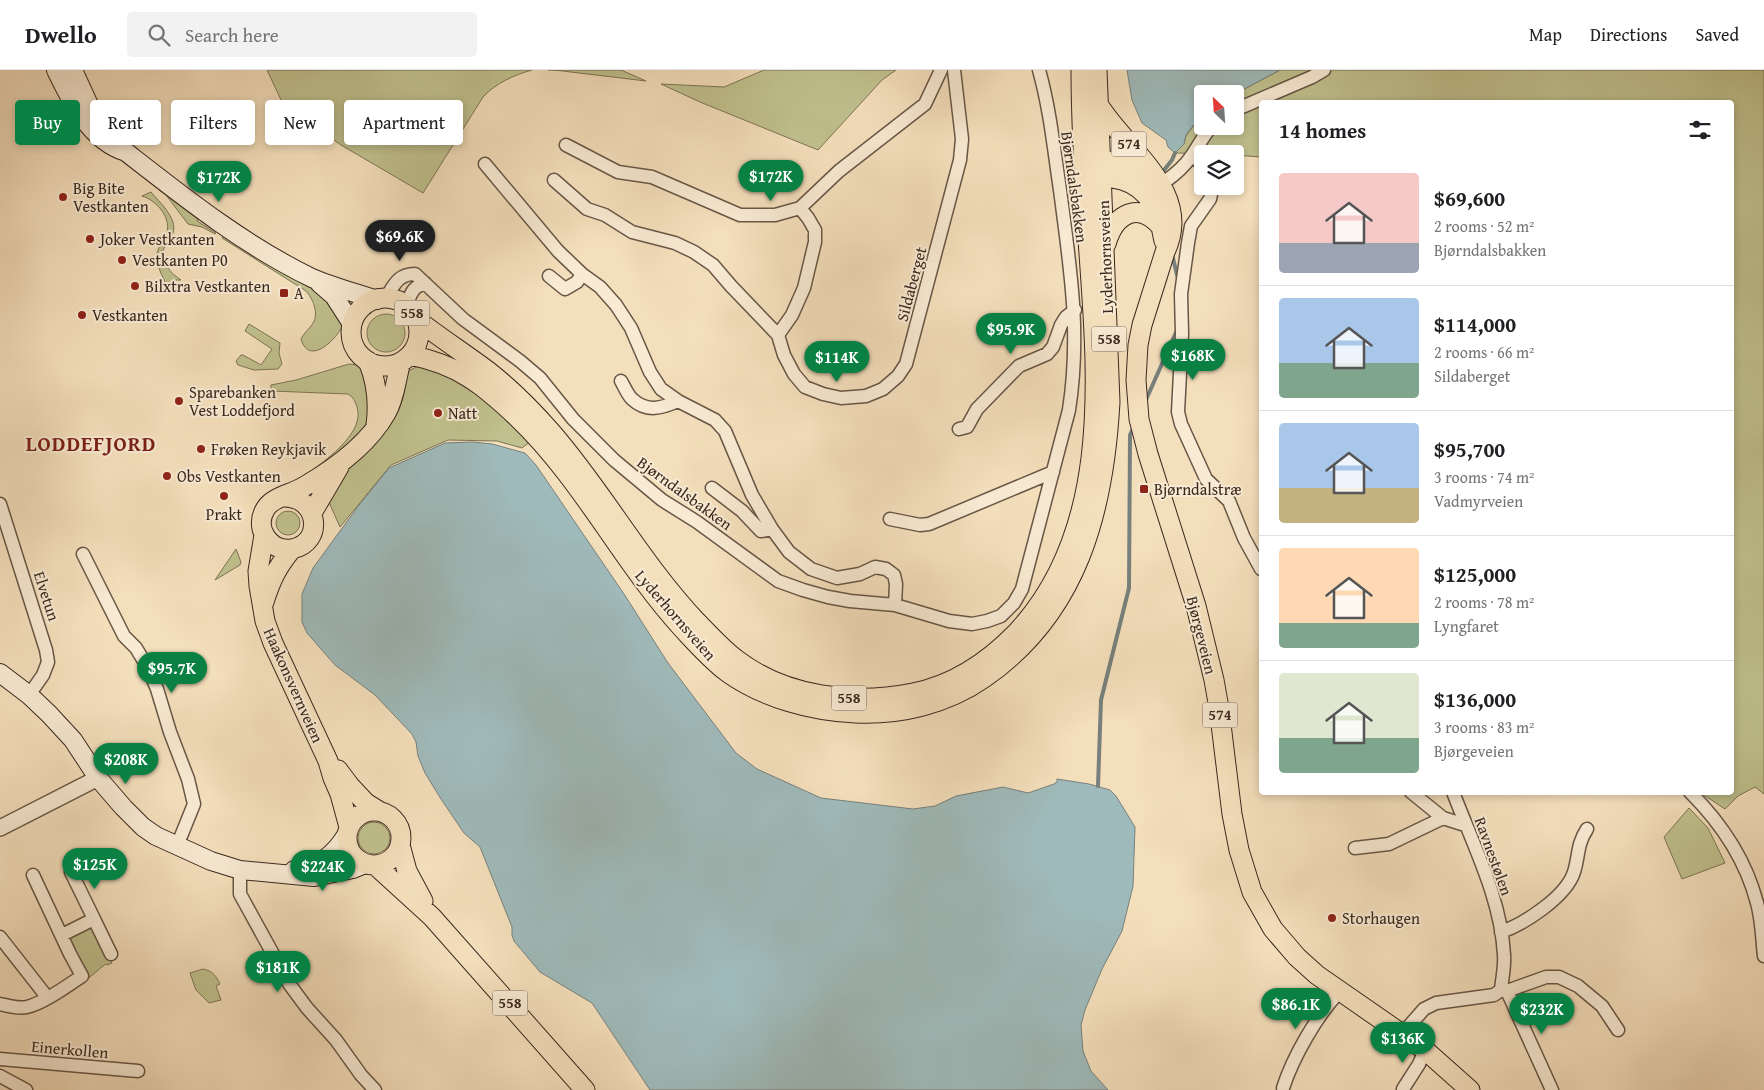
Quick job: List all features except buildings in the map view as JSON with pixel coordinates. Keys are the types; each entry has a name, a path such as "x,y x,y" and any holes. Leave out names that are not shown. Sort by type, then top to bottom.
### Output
{"main road":[{"path":"56,70 70,100 86,122 103,139 117,149 126,152 206,214 252,245 314,278 381,299"},
{"path":"72,70 95,116 122,143 126,152"},
{"name":"Lyderhornsveien","path":"406,358 443,363 463,373 483,387 523,423 560,466 662,604 698,645 728,672 766,693 807,706 849,713 890,712 920,706 962,691 982,680 1019,651 1055,607 1072,578 1095,508 1108,430 1110,373 1105,248 1096,169 1080,70"},
{"name":"Lyderhornsveien","path":"411,313 489,372 533,412 571,457 674,596 709,634 735,658 768,679 791,688 829,696 871,699 920,692 968,672 989,658 1025,623 1049,587 1065,557 1074,533 1088,481 1095,430 1094,317 1097,70"},
{"name":"Bjørgeveien","path":"1098,103 1118,131 1154,172 1155,208 1162,228 1166,252"},
{"name":"Bjørgeveien","path":"1096,169 1111,160 1141,169 1153,190 1170,206 1172,218 1171,241 1142,325 1136,362 1137,400 1142,436 1196,606 1214,680 1232,814 1239,850 1252,892 1274,929 1297,957 1340,992 1425,1050 1470,1090"},
{"path":"1105,248 1113,226 1127,214 1142,213 1155,220 1162,228"},
{"path":"314,278 334,296 352,324 351,331 354,345 358,352 368,361 378,396 375,428"},
{"name":"558","path":"264,535 261,522 262,515 270,503 304,487 342,462 356,450 375,428 389,407 406,358 418,341 418,326 411,313 400,302 381,299 369,303 362,308 352,324"},
{"name":"558","path":"368,361 383,366 392,365 406,358"},
{"name":"558","path":"292,549 304,543 312,532 314,526 312,513 342,462"},
{"path":"282,497 296,498 303,502 312,513"},
{"path":"264,535 277,547 292,549"},
{"name":"Haakonsvernveien","path":"264,535 258,571 265,621 273,643 328,761 340,794 348,831"},
{"name":"Haakonsvernveien","path":"263,608 271,580 280,563 292,549"},
{"path":"0,673 29,695 73,740 98,778 127,812 143,827 176,846 211,861 240,870 314,877 370,864 384,863 397,853 400,845"},
{"name":"Haakonsvernveien","path":"328,761 361,798 379,811"},
{"path":"276,873 320,863 335,850 354,820 361,814 379,811"},
{"name":"558","path":"379,811 388,814 399,828 403,859 412,884 432,917"},
{"name":"558","path":"348,831 349,849 359,860 370,864 432,917 585,1090"}],"street":[{"path":"566,145 618,172 652,177 740,215 775,215 800,208 839,171 925,104 941,70"},
{"name":"Sildaberget","path":"554,180 587,209 606,215 632,232 675,243 694,252 713,265 778,335 784,355 794,374 805,387 841,398 866,396 883,389 898,376 906,364 960,160 962,139 954,70"},
{"name":"Bjørndalsbakken","path":"381,299 399,278 407,274 415,274 463,319 540,378 573,419 614,460 662,500 697,522 778,580 828,598 895,605 949,621 972,624 987,621 1001,616 1014,603 1022,589 1069,410 1073,382 1075,310 1049,118 1039,70"},
{"path":"1244,106 1324,70"},
{"path":"1153,190 1176,174 1192,155 1204,135"},
{"path":"485,164 558,251 582,274 600,287 616,305 631,328 650,372 661,390 678,401 716,420 725,430 752,495 772,529 789,552 811,569 837,578 860,574 875,567 886,569 894,575 896,584 895,605"},
{"path":"1211,195 1191,226 1188,243 1181,294 1182,334 1178,412 1181,424 1206,479 1229,501 1244,538 1259,565"},
{"path":"778,335 792,315 804,288 815,242 815,230 800,208"},
{"path":"549,276 565,289 577,282 582,274"},
{"path":"411,313 412,293 417,286 425,283"},
{"path":"960,429 967,427 977,409 1019,366 1046,354 1053,347 1061,325 1066,317 1075,310"},
{"path":"621,381 632,398 644,406 660,409 678,401"},
{"path":"890,519 920,525 929,524 1053,472"},
{"name":"Bjørndalsbakken","path":"712,488 742,511 761,531 772,529"},
{"name":"Elvetun","path":"0,504 46,650 48,662 43,675 29,695"},
{"path":"83,554 124,636 136,648 148,668 188,779 194,804 176,846"},
{"path":"0,828 98,778"},
{"path":"1415,795 1443,818 1465,825"},
{"name":"Ravnestølen","path":"1454,795 1485,871 1501,932 1504,956 1504,991"},
{"path":"1693,795 1719,824 1750,880 1758,904 1764,956"},
{"path":"1355,848 1389,844 1443,818"},
{"path":"1501,932 1531,918 1561,892 1573,874 1581,838 1587,829"},
{"path":"240,870 240,894 290,985 375,1090"},
{"path":"71,872 112,954"},
{"path":"0,1004 27,1007 82,976 34,875"},
{"path":"62,935 94,919"},
{"path":"0,937 47,997"},
{"path":"1402,1034 1424,1009 1436,1003 1494,995 1546,977 1559,977 1578,986 1602,1006 1618,1030"},
{"path":"1504,991 1552,1090"},
{"path":"1283,1088 1298,1051 1333,999 1340,992"},
{"path":"1403,1089 1419,1064 1425,1050"},
{"name":"Einerkollen","path":"0,1059 138,1071"},
{"path":"0,1076 26,1090"}],"green space":[{"path":"267,70 532,70 506,80 483,97 463,129 463,100 344,100 344,145 453,145 423,193 334,140 334,100 281,100"},
{"path":"554,70 621,70 646,81"},
{"path":"764,70 896,70 882,80 818,150 661,84 724,87"},
{"path":"1280,70 1764,70 1764,794 1755,787 1738,796 1725,809 1704,795 1734,795 1734,100 1259,100 1259,157 1244,156 1244,145 1194,145 1194,153 1175,153 1184,144 1186,136 1194,125 1194,135 1244,135 1244,89"},
{"path":"162,187 199,217 197,221 216,233 188,224 166,195 159,190"},
{"path":"151,192 167,211 174,227 173,233 163,250 168,267 181,280 166,284 157,262 157,254 165,238 168,226 165,215 157,205 142,196"},
{"path":"224,234 301,279 327,298 343,325 335,337 323,348 316,351 310,351 305,347 301,339 315,318 315,308 309,295 306,291 222,238"},
{"path":"386,314 399,320 405,333 399,346 386,352 373,346 367,333 373,320"},
{"path":"249,324 280,343 279,353 282,364 278,369 254,370 238,365 236,361 243,355 261,365 272,349 245,331"},
{"path":"349,364 358,365 364,369 373,399 366,424 342,453 312,471 336,451 351,435 356,426 358,416 355,401 348,394 271,391 271,385 296,380"},
{"path":"416,367 432,367 490,403 530,442 522,448 497,441 448,440 391,465 340,527 328,500 407,372"},
{"path":"288,511 297,514 300,523 297,532 288,535 279,532 276,523 279,514"},
{"path":"236,549 241,562 240,565 215,580"},
{"path":"1689,808 1708,828 1725,863 1682,879 1664,837"},
{"path":"374,822 380,823 385,827 389,832 389,844 385,849 380,853 374,854 368,853 363,849 359,844 358,838 359,832 363,827 368,823"},
{"path":"88,927 100,938 112,963 106,964 85,980 69,940"},
{"path":"203,969 212,973 220,984 216,986 221,1000 209,1003 196,990 190,973"}],"water":[{"path":"1127,70 1280,70 1244,89 1244,85 1194,85 1194,125 1186,135 1184,144 1175,153 1168,147 1166,140 1142,123 1132,100"},
{"path":"473,442 492,444 525,453 536,465 624,594 668,663 736,753 757,769 821,798 913,809 935,806 956,796 1003,787 1028,793 1054,784 1057,782 1057,779 1089,784 1110,790 1116,796 1135,827 1133,886 1122,931 1102,969 1085,1010 1081,1025 1083,1051 1091,1071 1108,1090 650,1090 592,1003 540,972 514,941 512,927 480,847 464,833 425,773 412,734 375,695 335,665 307,633 302,622 302,594 313,568 389,468 445,443"}],"waterway":[{"path":"1161,174 1175,153"},
{"path":"1172,254 1178,279"},
{"path":"1145,402 1177,330"},
{"path":"1098,786 1101,700 1129,588 1130,435 1134,426"}],"place":[{"name":"Big Bite Vestkanten","path":"63,197"},
{"name":"Joker Vestkanten","path":"90,239"},
{"name":"Vestkanten P0","path":"122,260"},
{"name":"Bilxtra Vestkanten","path":"135,286"},
{"name":"A","path":"284,293"},
{"name":"Vestkanten","path":"82,315"},
{"name":"Sparebanken Vest Loddefjord","path":"179,401"},
{"name":"Natt","path":"438,413"},
{"name":"Frøken Reykjavik","path":"201,449"},
{"name":"Obs Vestkanten","path":"167,476"},
{"name":"Bjørndalstræ","path":"1144,489"},
{"name":"Prakt","path":"224,496"},
{"name":"Storhaugen","path":"1332,918"}],"district":[{"name":"LODDEFJORD","path":"91,444"}]}
